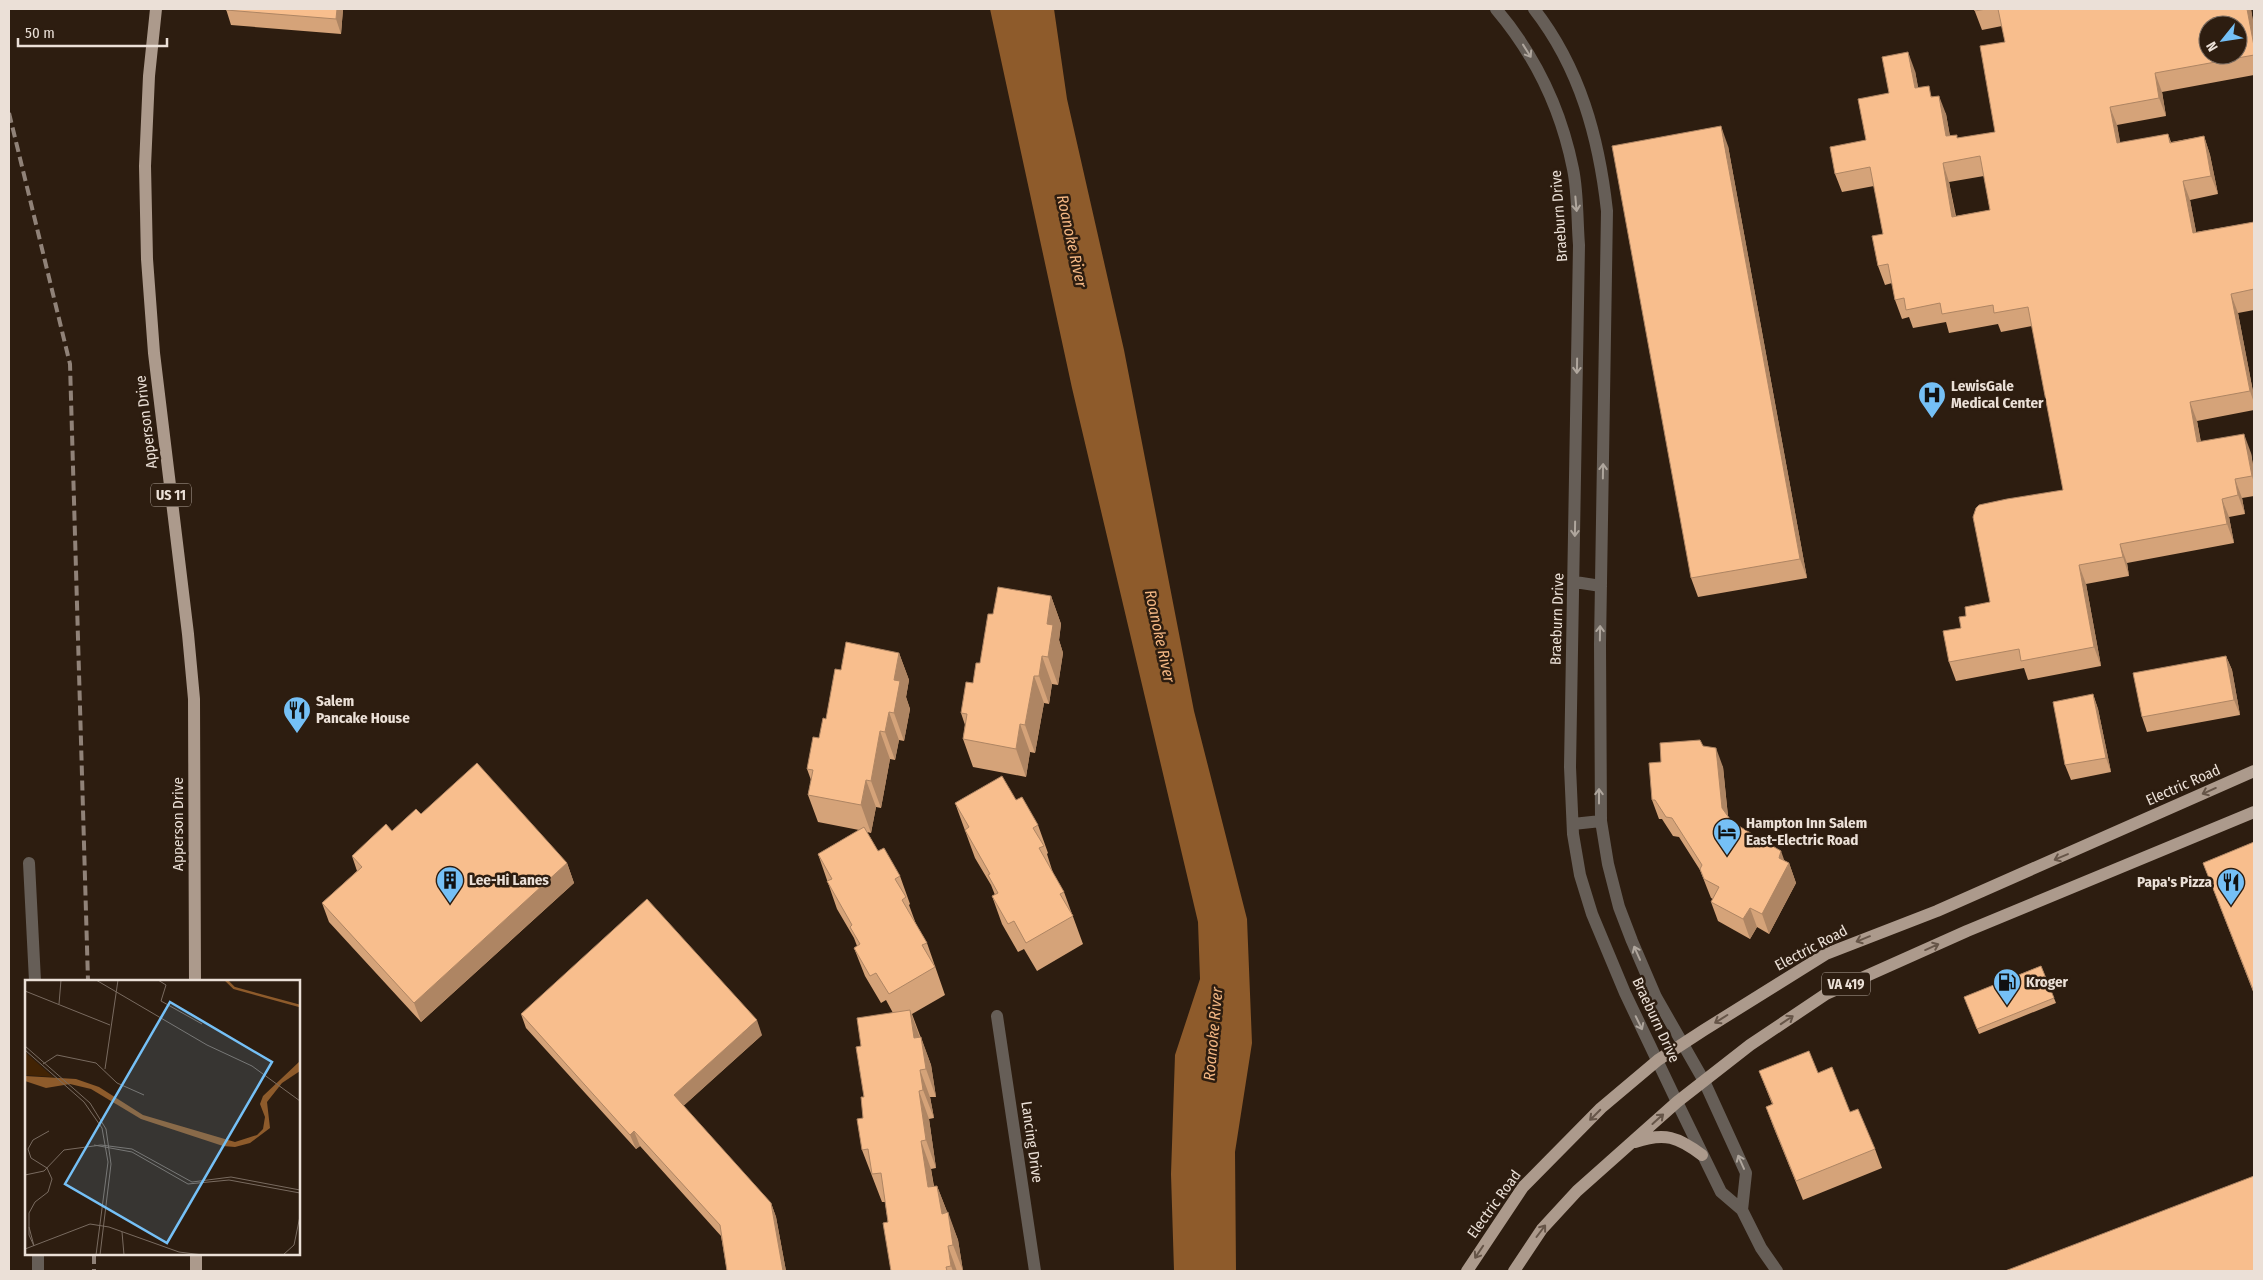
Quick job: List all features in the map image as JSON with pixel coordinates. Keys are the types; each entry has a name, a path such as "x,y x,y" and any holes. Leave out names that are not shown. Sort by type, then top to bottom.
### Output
{"main road":[{"name":"Apperson Drive","path":"156,9 149,76 145,166 147,259 154,353 188,634 194,699 195,980"},
{"name":"Electric Road","path":"1467,1271 1522,1187 1601,1108 1658,1060 1684,1042 1826,954 1946,907 2254,771"},
{"name":"VA 419","path":"1514,1271 1542,1229 1577,1191 1676,1102 1750,1045 1826,994 1967,931 2254,812"},
{"path":"1631,1144 1650,1137 1663,1136 1686,1143 1702,1155"},
{"path":"196,1255 196,1271"}],"street":[{"name":"Braeburn Drive","path":"1496,9 1513,29 1553,98 1573,169 1580,245 1570,767 1573,824 1580,875 1592,914 1625,993 1702,1155 1721,1192 1742,1210 1761,1248 1777,1271"},
{"name":"Braeburn Drive","path":"1534,9 1563,53 1580,88 1594,128 1603,168 1608,211 1601,586 1601,820 1608,864 1619,907 1656,997 1684,1042 1704,1081 1746,1173 1742,1210"},
{"path":"1575,582 1601,586"},
{"path":"1573,824 1601,820"},
{"path":"29,863 35,980"},
{"name":"Lancing Drive","path":"997,1016 1035,1271"},
{"path":"38,1255 38,1271"}],"water":[{"name":"Roanoke River","path":"990,9 1054,9 1067,99 1124,350 1194,711 1247,919 1252,1043 1235,1152 1236,1271 1174,1271 1171,1174 1175,1055 1200,979 1198,922 1072,388"}],"building":[{"path":"226,9 337,9 336,19"},
{"path":"1998,9 2247,9 2254,46 2254,55 2248,56 2248,15 2198,15 2199,65 2155,73 2159,98 2110,107 2117,143 2168,134 2170,143 2204,136 2211,176 2183,181 2193,233 2254,222 2254,289 2231,294 2250,391 2190,402 2197,442 2244,434 2252,476 2235,479 2238,495 2222,499 2227,524 2120,544 2123,557 2079,565 2094,647 2021,661 2019,649 1949,662 1943,631 1961,628 1959,617 1966,616 1965,607 1990,602 1973,517 1976,508 1979,505 2007,499 2063,490 2028,307 1994,313 1993,305 1942,314 1940,303 1906,310 1904,298 1895,300 1888,264 1878,266 1872,236 1883,234 1870,167 1835,174 1830,147 1866,140 1858,99 1889,93 1882,57 1908,52 1915,88 1929,86 1931,97 1939,96 1946,136 1957,135 1957,138 1995,132 1980,46 2005,42","holes":["1980,156 1990,210 1952,217 1943,163"]},
{"path":"1721,126 1800,559 1691,578 1612,146"},
{"path":"998,587 1051,596 1047,624 1053,625 1048,657 1042,656 1039,676 1034,676 1025,725 1020,724 1016,749 963,739 967,714 961,713 966,682 973,683 976,663 980,663 988,614 993,614"},
{"path":"846,642 899,653 894,680 900,681 894,713 889,712 885,732 880,731 871,781 866,780 861,805 808,795 813,770 807,769 813,737 819,738 823,718 826,719 835,669 841,670"},
{"path":"2226,656 2234,700 2142,717 2133,673"},
{"path":"2093,694 2106,758 2065,765 2053,702"},
{"name":"Hampton Inn Salem East-Electric Road","path":"1700,740 1703,746 1716,748 1722,808 1732,822 1781,851 1779,858 1789,863 1762,914 1750,908 1743,919 1711,902 1719,887 1704,879 1700,869 1702,865 1672,818 1666,817 1655,800 1652,800 1649,763 1661,762 1660,743"},
{"name":"Lee-Hi Lanes","path":"477,763 567,863 414,1003 322,903 362,867 352,856 386,824 392,831 416,809 421,814"},
{"path":"1002,776 1016,800 1022,797 1038,825 1033,828 1044,846 1039,848 1064,892 1060,894 1073,916 1026,943 1014,921 1008,924 992,896 998,893 988,875 990,874 965,830 969,827 955,803"},
{"path":"864,827 878,851 884,848 900,876 895,879 906,897 902,900 927,943 922,945 935,967 889,994 876,973 870,976 854,948 860,944 850,927 852,925 827,881 832,879 818,854"},
{"path":"2254,842 2254,992 2203,863"},
{"path":"647,899 757,1020 674,1095 771,1203 783,1271 727,1271 720,1225 634,1131 630,1135 521,1014"},
{"path":"2041,966 2054,998 1977,1029 1964,997"},
{"path":"910,1010 914,1038 921,1037 926,1069 920,1070 923,1090 919,1091 926,1140 921,1141 928,1187 937,1186 942,1214 948,1212 953,1245 948,1246 951,1266 946,1267 947,1271 891,1271 883,1223 888,1222 881,1173 872,1174 868,1149 862,1150 857,1119 863,1118 861,1097 864,1097 856,1047 861,1046 857,1018"},
{"path":"1809,1051 1818,1073 1832,1067 1850,1112 1858,1109 1875,1149 1796,1181 1766,1107 1773,1104 1759,1071"},
{"path":"2254,1176 2254,1271 2005,1271"}],"railway":[{"path":"9,113 70,364 88,980"},
{"path":"94,1255 94,1271"}],"place":[{"name":"LewisGale Medical Center","path":"1932,419"},
{"name":"Salem Pancake House","path":"297,734"},
{"name":"Hampton Inn Salem East-Electric Road","path":"1727,856"},
{"name":"Lee-Hi Lanes","path":"450,904"},
{"name":"Papa's Pizza","path":"2231,906"},
{"name":"Kroger","path":"2007,1006"}]}
